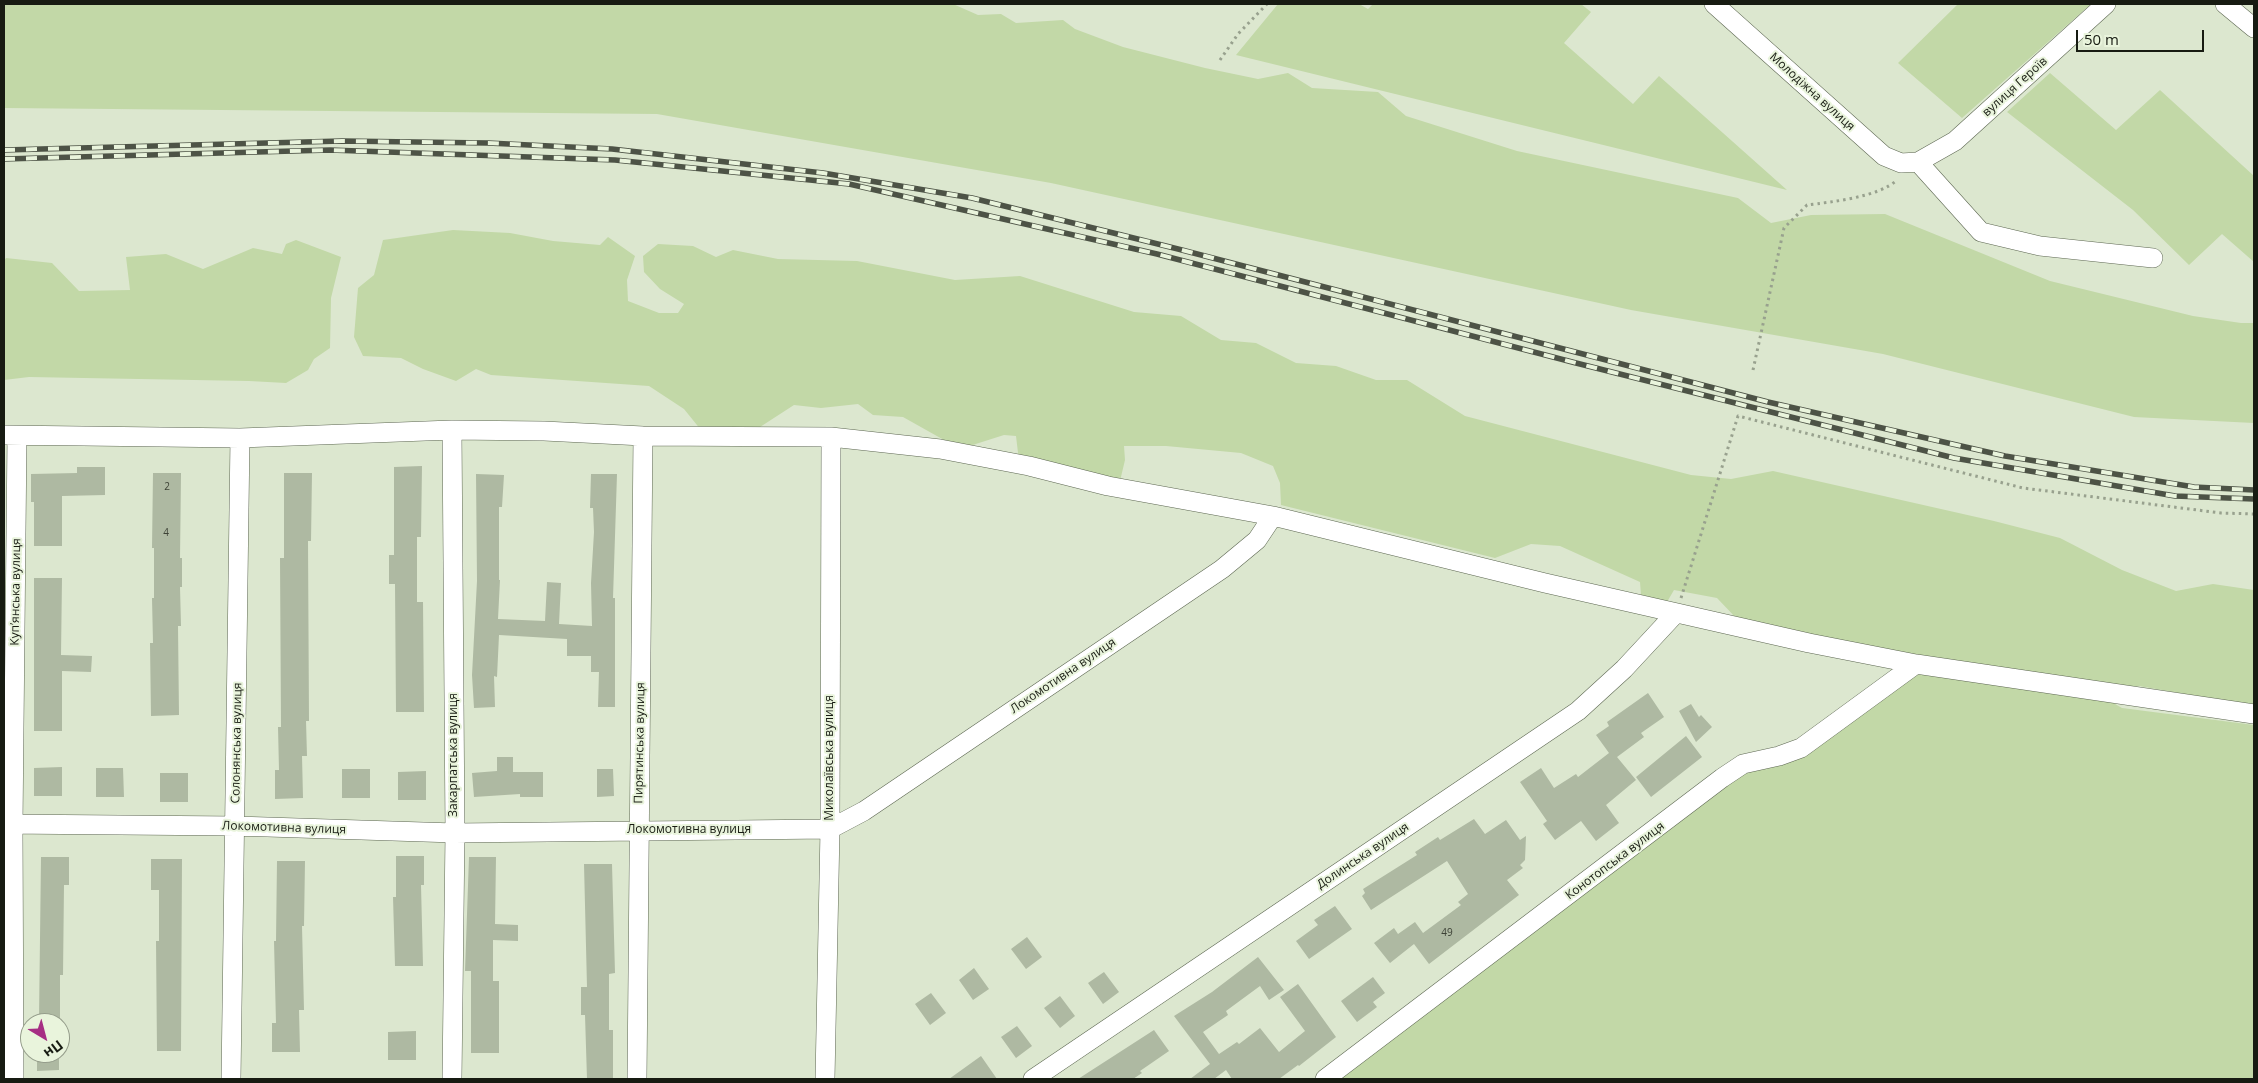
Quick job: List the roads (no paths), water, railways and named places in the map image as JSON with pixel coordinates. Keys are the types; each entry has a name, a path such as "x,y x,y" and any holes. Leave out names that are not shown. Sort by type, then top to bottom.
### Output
{"street":[{"name":"Молодіжна вулиця","path":"1714,4 1884,156 1901,163 1918,162"},
{"name":"вулиця Героїв","path":"1918,162 1955,141 2106,4"},
{"path":"2226,4 2254,28"},
{"path":"1918,162 1981,232 2040,246 2153,258"},
{"path":"11,435 240,438 452,430 544,431 642,436 831,437 940,449 1029,466 1108,486 1273,516 1545,583 1809,643 1916,664 2254,714"},
{"name":"Закарпатська вулиця","path":"452,430 455,833 452,1079"},
{"name":"Купʼянська вулиця","path":"11,435 8,824 14,1079"},
{"name":"Пирятинська вулиця","path":"637,1079 642,436"},
{"name":"Миколаївська вулиця","path":"826,1079 830,830 831,437"},
{"name":"Солонянська вулиця","path":"231,1079 240,438"},
{"name":"Локомотивна вулиця","path":"8,824 236,826 455,833 639,830 830,830 864,811 1222,569 1257,540 1273,516"},
{"name":"Долинська вулиця","path":"1033,1079 1578,711 1624,669 1676,613"},
{"name":"Конотопська вулиця","path":"1326,1079 1722,778 1743,764 1779,756 1801,748 1916,664"}],"railway":[{"path":"4,150 342,141 488,143 612,149 823,173 972,198 1178,249 1768,402 2005,456 2194,487 2254,490"},
{"path":"4,159 330,150 615,160 849,184 1157,254 1576,363 1954,458 2175,496 2254,499"}]}
